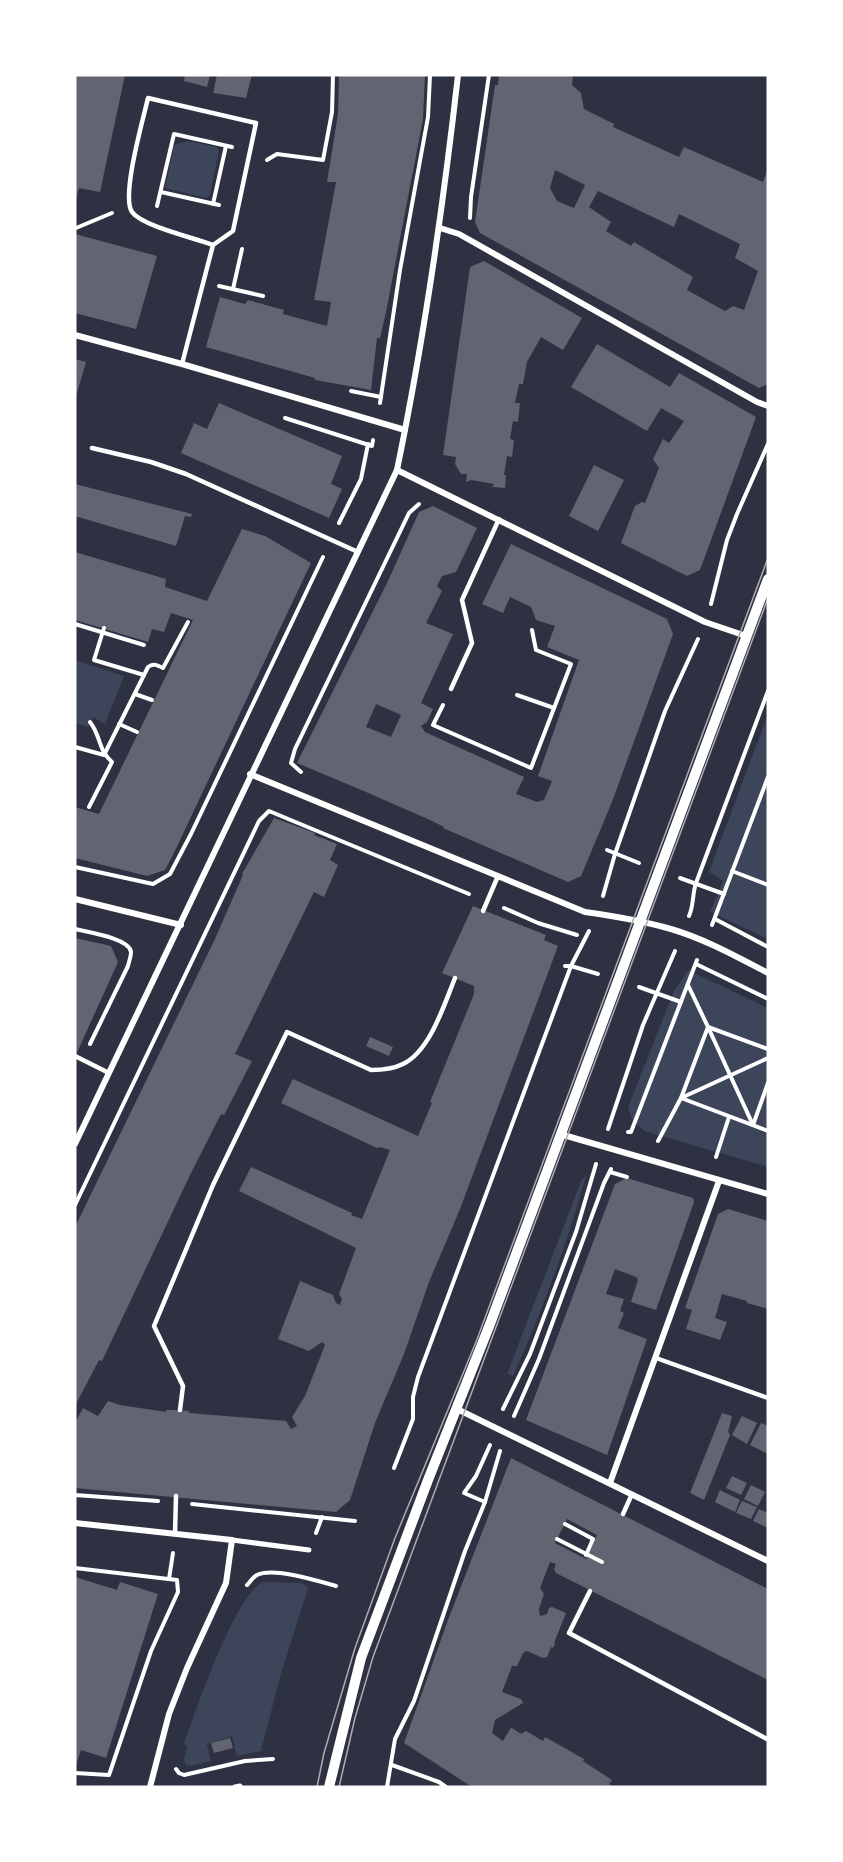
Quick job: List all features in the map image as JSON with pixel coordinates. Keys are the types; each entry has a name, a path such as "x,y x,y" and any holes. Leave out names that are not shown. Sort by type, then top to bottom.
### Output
{"street":[{"path":"75,1144 397,470 440,228 458,75"},
{"path":"440,228 467,239 757,402 768,406"},
{"path":"75,335 405,430"},
{"path":"397,470 705,621 746,636"},
{"path":"331,1781 362,1658 768,579"},
{"path":"250,774 585,912 640,921 682,933 768,973"},
{"path":"75,899 181,925"},
{"path":"560,1134 768,1194"},
{"path":"610,1483 719,1181"},
{"path":"457,1409 768,1561"},
{"path":"75,1523 309,1550"},
{"path":"150,1787 169,1714 187,1668 226,1583 232,1540"}],"lane":[{"path":"182,364 213,245 233,231 256,123 148,99 129,185 128,201 132,212 143,221 213,245"},
{"path":"92,448 151,462 186,474 358,552"},
{"path":"451,689 472,643 462,600 500,519"},
{"path":"483,910 498,876"},
{"path":"180,1410 183,1386 154,1326 213,1185 287,1032 371,1071 404,1064 418,1052 430,1036 455,978"},
{"path":"75,1056 109,1073"},
{"path":"656,1358 768,1398"},
{"path":"622,1514 632,1494"},
{"path":"176,1499 176,1534"},
{"path":"590,1590 569,1633 767,1739"}],"path":[{"path":"154,225 174,134 250,151 262,164 276,154 323,160 332,112 333,75"},
{"path":"376,421 428,117 430,75"},
{"path":"467,239 489,75"},
{"path":"161,192 213,204 226,146"},
{"path":"76,228 119,211"},
{"path":"233,289 245,241"},
{"path":"204,282 263,296"},
{"path":"75,867 153,884 170,874 192,834 361,479 368,444"},
{"path":"394,1468 413,1419 413,1397 426,1355 571,966 597,914 615,854 665,711 705,621 727,540 768,444"},
{"path":"291,763 295,749 409,513 415,505"},
{"path":"104,755 144,675 151,664 157,664 163,668 188,622"},
{"path":"75,624 103,630 144,645"},
{"path":"103,630 94,660 144,675"},
{"path":"451,689 434,725 531,768 571,664 536,650 532,630"},
{"path":"609,1126 643,1025 693,907 692,897 696,883 768,691"},
{"path":"135,694 152,700"},
{"path":"517,695 554,708"},
{"path":"90,722 97,730 104,755"},
{"path":"119,724 137,732"},
{"path":"75,747 104,755 112,762 89,807"},
{"path":"622,1136 624,1131 631,1132 768,777"},
{"path":"75,1205 260,821 269,811 538,923 577,935"},
{"path":"732,871 768,885"},
{"path":"715,919 768,946"},
{"path":"75,929 118,939 129,946 131,952 128,966 82,1059"},
{"path":"696,964 768,999"},
{"path":"688,984 753,1125"},
{"path":"708,1027 768,1049"},
{"path":"658,1141 681,1098 708,1027"},
{"path":"681,1098 768,1058"},
{"path":"753,1125 768,1083"},
{"path":"681,1098 768,1131"},
{"path":"716,1157 729,1117"},
{"path":"513,1419 539,1359 612,1165"},
{"path":"505,1406 530,1353 576,1232 594,1169"},
{"path":"387,1787 394,1739 414,1701 501,1451"},
{"path":"485,1502 464,1493 487,1455"},
{"path":"75,1495 176,1499 356,1521"},
{"path":"565,1524 593,1539 586,1555"},
{"path":"169,1579 176,1534"},
{"path":"557,1539 602,1562"},
{"path":"75,1568 177,1580 178,1592 151,1651 109,1775 75,1773"},
{"path":"244,1588 256,1575 268,1573 300,1576 336,1586"},
{"path":"175,1765 179,1773 184,1775 245,1761 273,1759"},
{"path":"392,1765 439,1782 446,1787"}],"shaded area":[{"path":"188,141 217,147 219,151 210,195 206,198 165,188 174,145"},
{"path":"75,660 124,676 105,724 93,717 88,727 75,723"},
{"path":"768,714 768,939 710,912 723,881 709,872"},
{"path":"688,970 768,1008 768,1167 644,1131 632,1119 628,1107 674,991"},
{"path":"586,1176 562,1252 534,1327 513,1376 507,1374 578,1189 582,1179"},
{"path":"264,1582 302,1583 308,1588 280,1677 261,1751 237,1756 232,1736 207,1744 211,1761 186,1765 184,1759 187,1746 184,1744 229,1629 253,1590"}],"building":[{"path":"75,75 125,75 100,192 79,188 76,198"},
{"path":"185,75 210,75 207,87 184,81"},
{"path":"217,75 252,75 246,98 213,93"},
{"path":"339,75 425,75 423,119 386,312 380,338 377,338 371,390 315,380 315,378 206,347 220,297 245,304 248,300 284,310 283,314 327,326 331,302 314,300 336,182 327,182 338,114"},
{"path":"499,75 573,75 572,85 581,93 584,109 614,124 613,127 679,157 684,147 763,182 768,168 768,384 759,388 480,233 475,222 495,85 498,85","holes":["555,170 585,185 574,208 557,201 550,188","598,191 674,227 679,214 740,244 735,258 758,271 744,310 733,306 725,311 687,290 693,277 634,242 631,246 606,231 611,222 589,207"]},
{"path":"75,234 157,256 136,329 75,313"},
{"path":"484,261 582,318 563,350 541,337 527,362 523,384 519,384 515,403 520,403 518,422 513,421 510,439 514,440 512,457 507,456 504,475 506,475 505,488 492,487 494,484 471,480 466,482 467,474 461,474 455,464 456,457 443,455 470,267"},
{"path":"597,344 670,387 679,373 756,417 700,570 687,576 621,543 635,506 642,502 645,503 659,468 653,459 663,439 669,443 684,421 661,408 647,431 571,387"},
{"path":"75,359 86,362 76,396 75,396"},
{"path":"219,403 342,456 331,484 342,489 329,518 181,453 194,423 207,429"},
{"path":"594,465 624,480 598,531 569,516"},
{"path":"75,484 192,514 191,517 185,516 176,546 75,516"},
{"path":"433,506 477,528 456,572 442,576 437,586 442,591 426,623 453,634 421,703 433,709 427,722 421,726 425,732 524,777 516,794 537,802 544,800 552,781 538,776 579,660 547,647 555,626 536,620 531,607 510,597 503,613 482,604 511,544 667,619 673,634 612,802 581,876 568,882 297,763 388,581 419,512","holes":["376,704 401,715 391,737 366,727"]},
{"path":"242,529 265,536 311,563 172,857 165,870 147,876 75,858 75,807 99,814 193,620 171,613 164,632 152,629 148,642 75,620 75,552 166,579 165,587 207,601"},
{"path":"274,818 337,844 330,860 338,865 324,897 314,892 235,1054 252,1061 224,1115 221,1114 191,1173 102,1361 99,1360 75,1406 75,1227 214,941 242,874"},
{"path":"473,906 546,935 544,940 558,946 460,1209 429,1282 404,1354 375,1423 350,1500 336,1512 75,1488 75,1420 83,1408 98,1416 108,1401 166,1412 166,1410 180,1410 189,1411 189,1413 286,1421 291,1429 297,1426 292,1417 305,1396 325,1345 322,1342 309,1351 278,1339 300,1281 333,1295 336,1303 340,1305 342,1299 339,1294 356,1248 239,1191 251,1167 362,1219 390,1150 377,1148 281,1103 293,1079 418,1136 474,994 474,986 442,973"},
{"path":"75,938 111,946 118,962 75,1057"},
{"path":"370,1037 393,1047 389,1056 366,1046"},
{"path":"627,1178 693,1198 694,1202 656,1310 631,1302 638,1280 636,1277 615,1269 606,1294 624,1299 620,1311 624,1313 618,1328 647,1339 607,1455 526,1420 615,1184"},
{"path":"728,1209 768,1221 768,1309 722,1294 715,1318 727,1322 720,1340 686,1329 692,1310 685,1308 718,1214"},
{"path":"722,1413 732,1416 728,1432 730,1435 704,1500 690,1493"},
{"path":"742,1416 757,1423 747,1444 732,1435"},
{"path":"761,1423 768,1426 768,1454 750,1445"},
{"path":"511,1458 768,1589 768,1680 556,1573 554,1569 556,1564 550,1562 540,1588 544,1594 539,1609 540,1616 547,1614 549,1608 552,1607 566,1613 555,1644 553,1648 551,1647 547,1657 543,1658 527,1651 523,1653 517,1666 512,1666 502,1692 521,1699 523,1703 495,1720 492,1733 503,1741 512,1728 521,1734 526,1731 543,1741 545,1737 584,1759 583,1761 612,1780 609,1784 613,1787 472,1787 404,1743 448,1620","holes":["567,1519 597,1535 586,1559 555,1543"]},
{"path":"732,1476 747,1483 741,1495 726,1488"},
{"path":"751,1485 765,1492 758,1506 744,1499"},
{"path":"720,1490 740,1500 735,1512 715,1502"},
{"path":"742,1501 757,1507 751,1519 736,1513"},
{"path":"759,1509 768,1513 768,1528 753,1521"},
{"path":"75,1577 117,1590 120,1582 158,1594 106,1758 81,1750 75,1768"},
{"path":"230,1738 233,1748 214,1753 211,1743"}],"tram line":[{"path":"317,1787 324,1753 355,1648 395,1538 476,1342 768,558"},
{"path":"339,1787 355,1718 373,1657 768,598"}]}
